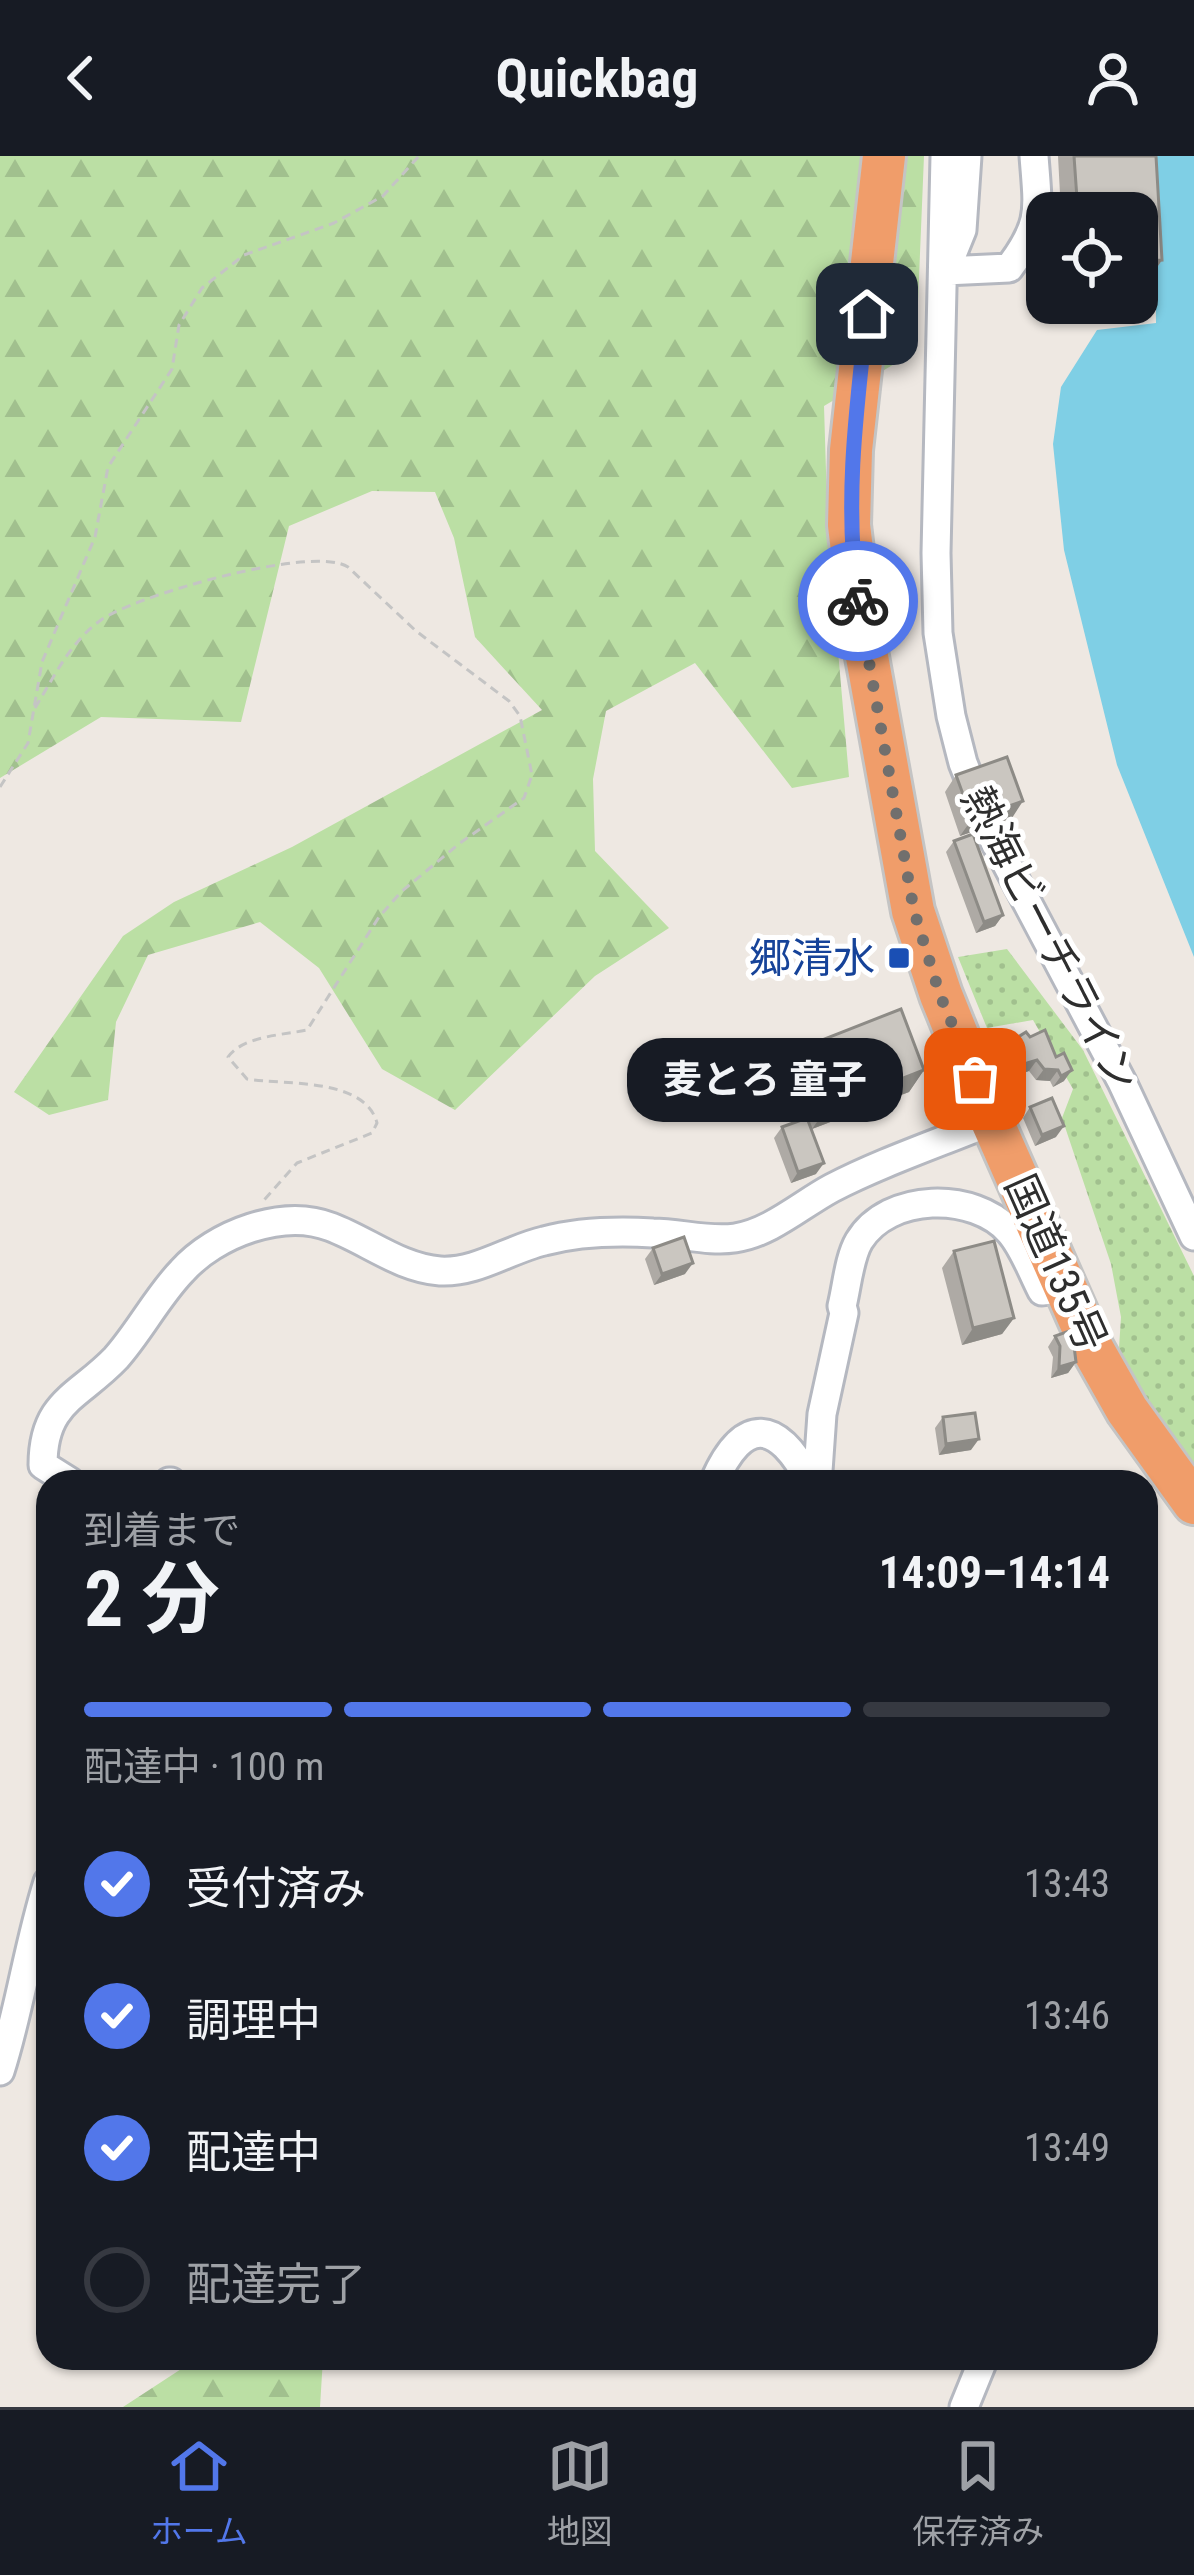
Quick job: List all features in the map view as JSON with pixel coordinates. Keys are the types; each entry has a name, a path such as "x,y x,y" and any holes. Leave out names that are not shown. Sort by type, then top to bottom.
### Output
{"highway":[{"name":"国道135号","path":"884,156 851,450 849,525 914,911 940,995 1092,1348 1126,1410 1194,1503"}],"street":[{"name":"熱海ビーチライン","path":"945,156 936,593 943,674 956,739 993,838 1122,1082 1194,1236"},
{"name":"熱海ビーチライン","path":"945,271 962,230 967,156"},
{"path":"945,271 1009,268 1029,242 1038,215 1034,156"},
{"path":"51,1470 43,1465 43,1439 56,1412 114,1360 183,1269 208,1249 252,1228 289,1220 317,1221 410,1266 442,1271 468,1269 566,1236 653,1232 738,1238 835,1186 992,1121"},
{"path":"818,1470 822,1414 842,1306 858,1243 878,1221 929,1203 977,1210 1010,1231 1042,1291 1066,1288"},
{"path":"719,1470 737,1442 772,1434 788,1444 803,1470"},
{"path":"0,2071 20,2009 36,1921"},
{"path":"964,2407 979,2370"}],"path":[{"path":"0,787 28,743 42,662 95,537 109,466 172,369 178,325 202,288 244,255 334,223 383,196 419,156"},
{"path":"35,708 72,646 103,618 243,569 307,561 340,562 348,567 416,631 497,689 520,716 532,775 524,798 401,892 379,917 308,1030 246,1043 233,1049 228,1058 247,1078 306,1081 356,1098 374,1112 377,1124 372,1132 297,1163 259,1205 252,1228"}],"green space":[{"path":"0,156 924,156 916,351 824,406 828,536 849,777 792,788 695,663 606,711 593,779 595,851 669,928 595,976 455,1110 382,1069 319,968 260,922 148,955 116,1022 108,1100 49,1115 14,1092 123,936 174,902 292,847 542,710 475,637 454,538 435,492 372,491 289,526 241,722 101,717 0,778"},
{"path":"1007,949 1083,1050 1194,1276 1194,1483 1146,1417 1119,1348 1121,1317 1111,1264 1062,1118 1073,1089 1033,1020 987,1028 958,957"},
{"path":"180,2370 322,2370 320,2407 123,2407"}],"water":[{"path":"1154,156 1194,156 1194,957 1117,765 1064,550 1053,444 1061,387 1097,330 1158,324"}],"building":[{"path":"1074,156 1156,156 1162,260 1158,260 1158,192 1077,192"},
{"path":"1007,757 1023,801 972,819 956,775"},
{"path":"973,834 1003,915 984,922 954,841"},
{"path":"901,1009 924,1070 827,1108 804,1047"},
{"path":"1045,1030 1056,1057 1064,1053 1072,1070 1061,1076 1058,1070 1044,1069 1037,1060 1024,1064 1020,1057 1024,1054 1015,1039"},
{"path":"1052,1098 1064,1126 1042,1135 1030,1107"},
{"path":"807,1118 824,1163 798,1172 782,1127"},
{"path":"684,1237 693,1263 662,1274 653,1248"},
{"path":"994,1241 1014,1318 973,1328 954,1251"},
{"path":"1072,1330 1076,1362 1059,1367 1060,1346 1055,1336"},
{"path":"975,1413 979,1439 946,1444 943,1417"}],"way so far":[{"path":"858,601 914,911 940,995 975,1079"}],"place":[{"name":"郷清水","path":"899,958"},
{"name":"麦とろ 童子","path":"975,1079"}],"route":[{"path":"858,601 849,525 851,450 867,314"}]}
